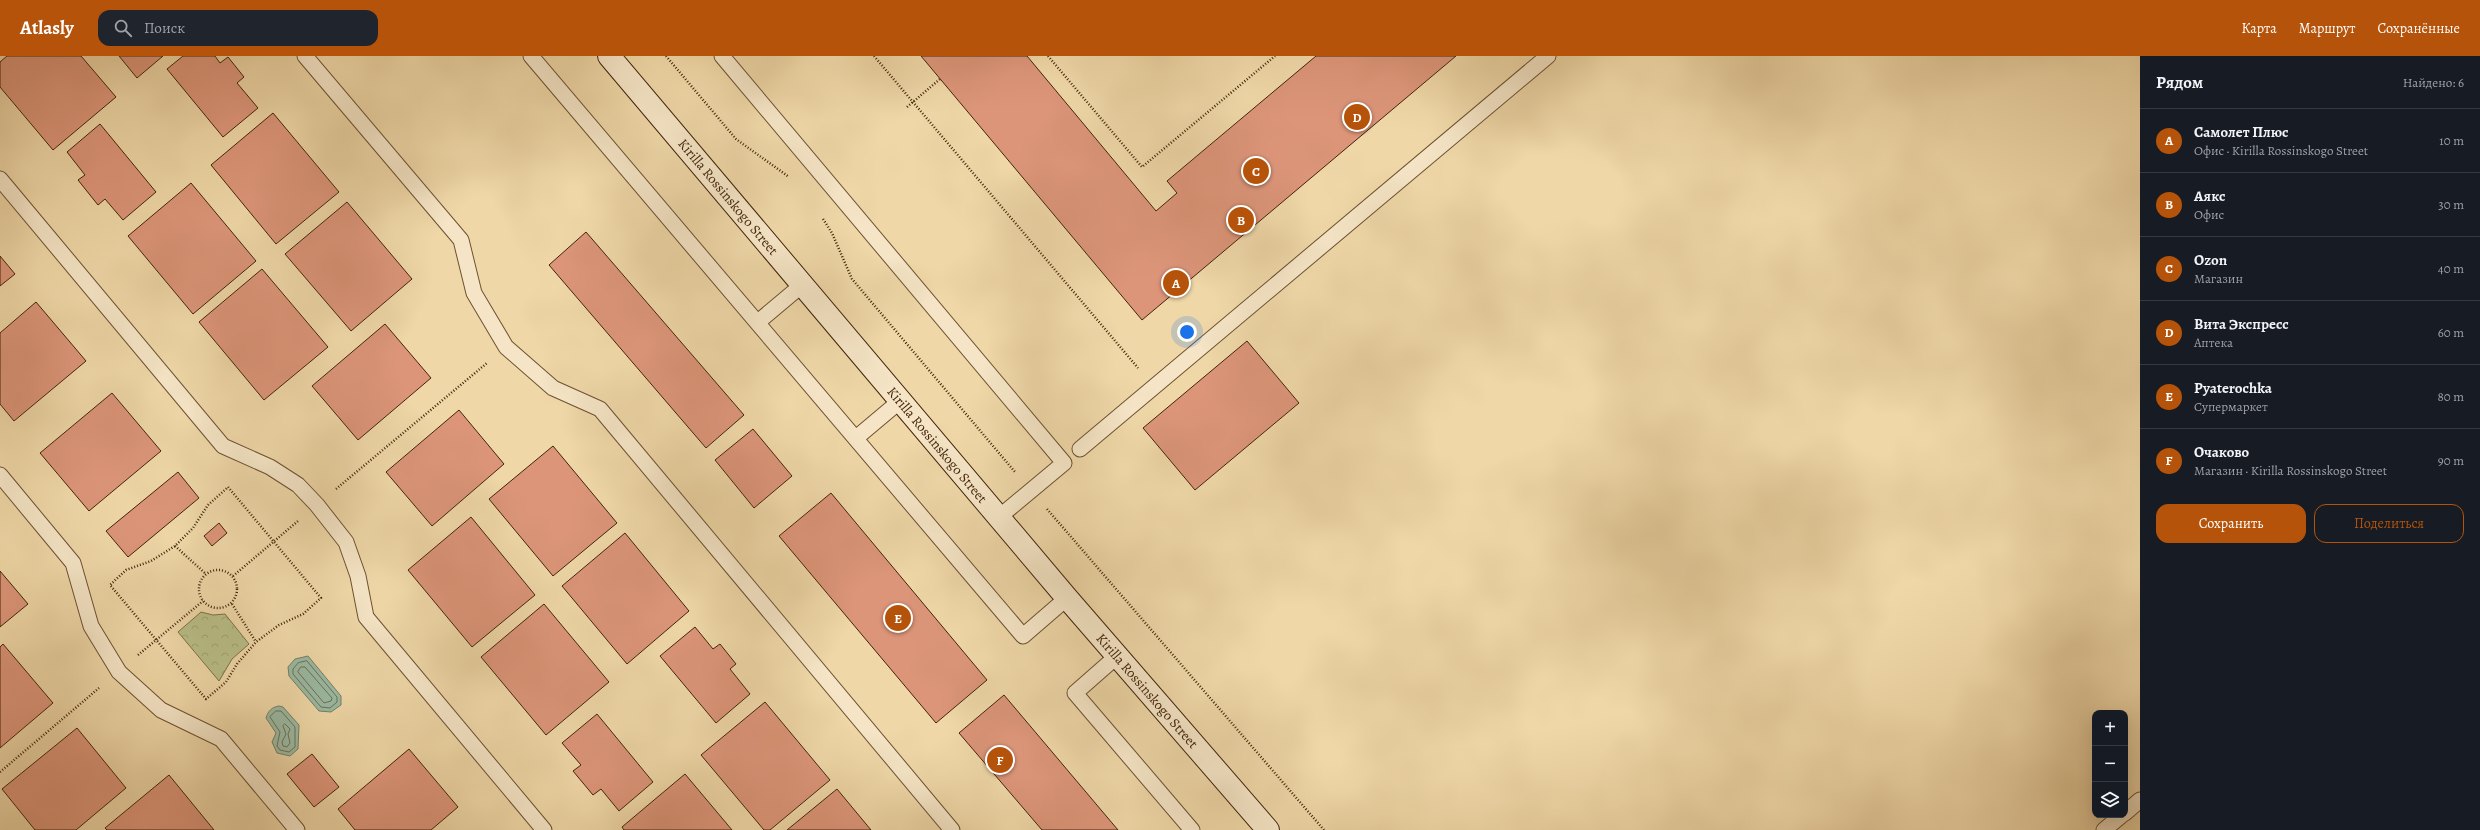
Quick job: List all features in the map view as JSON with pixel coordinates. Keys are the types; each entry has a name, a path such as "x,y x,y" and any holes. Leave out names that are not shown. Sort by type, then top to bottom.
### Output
{"main road":[{"name":"Kirilla Rossinskogo Street","path":"609,56 1116,657 1268,830"}],"lane":[{"path":"305,56 461,240 474,293 506,347 553,388 600,409 952,830"},
{"path":"531,56 1023,636 1066,598"},
{"path":"722,56 1064,462 998,518"},
{"path":"1080,449 1548,56"},
{"path":"0,179 223,446 270,467 298,485 317,505 346,542 358,576 366,617 544,830"},
{"path":"758,322 802,285"},
{"path":"856,438 900,401"},
{"path":"0,475 74,563 91,626 119,672 161,710 221,739 297,830"},
{"path":"1116,657 1075,693 1192,830"},
{"path":"2128,810 2140,800"},
{"path":"2104,830 2118,818"}],"path":[{"path":"666,56 736,139 772,163 795,182"},
{"path":"874,56 1141,371"},
{"path":"1048,56 1142,167 1275,56"},
{"path":"907,107 940,79"},
{"path":"821,215 832,233 852,279 1009,466"},
{"path":"233,576 506,347"},
{"path":"228,487 321,598 303,614 279,624 256,642 237,664 226,682 206,699 110,584 126,570 151,561 175,546 193,528 208,505 228,487"},
{"path":"1045,507 1324,830"},
{"path":"175,546 206,574"},
{"path":"215,570 225,570 233,576 237,585 237,595 232,603 222,608 211,607 203,601 199,592 200,582 206,574 215,570"},
{"path":"232,603 256,642"}],"green space":[{"path":"201,612 213,615 225,614 249,644 232,659 219,681 178,632"}],"water":[{"path":"308,656 341,696 341,705 331,712 319,711 289,676 288,667 295,659"},
{"path":"274,707 283,707 299,725 298,749 290,756 277,753 272,742 276,733 266,718 268,713"}],"building":[{"path":"7,56 81,56 116,97 53,150 0,87 0,62"},
{"path":"119,56 163,56 137,78"},
{"path":"183,56 215,56 220,63 228,57 244,77 237,83 258,108 223,137 167,69"},
{"path":"921,56 1027,56 1156,211 1177,193 1167,181 1316,56 1456,56 1142,320"},
{"path":"273,113 339,192 276,244 211,165"},
{"path":"100,124 156,192 123,220 105,199 98,205 78,180 85,175 67,152"},
{"path":"191,183 256,261 193,314 128,236"},
{"path":"347,202 412,279 351,331 285,254"},
{"path":"586,232 744,415 706,448 549,265"},
{"path":"0,256 15,274 0,286"},
{"path":"262,269 328,347 264,400 199,322"},
{"path":"36,302 86,361 14,421 0,404 0,333"},
{"path":"385,324 431,378 358,440 312,386"},
{"path":"1247,341 1299,403 1195,490 1143,428"},
{"path":"112,393 161,451 89,511 40,453"},
{"path":"459,410 504,464 432,526 386,472"},
{"path":"753,429 792,476 754,508 715,460"},
{"path":"553,446 617,523 553,576 489,499"},
{"path":"178,472 199,498 128,557 106,531"},
{"path":"831,493 987,680 936,723 779,536"},
{"path":"471,517 535,595 472,647 408,570"},
{"path":"219,523 227,533 212,546 204,536"},
{"path":"625,533 689,611 627,664 562,586"},
{"path":"0,571 28,604 0,627"},
{"path":"544,604 609,682 546,735 481,657"},
{"path":"695,627 713,649 720,644 736,664 730,669 750,694 716,723 660,656"},
{"path":"3,644 53,703 0,748 0,647"},
{"path":"1004,695 1118,830 1042,830 959,733"},
{"path":"765,702 830,780 770,830 764,830 701,755"},
{"path":"597,714 653,782 619,811 601,789 593,795 573,771 581,765 562,743"},
{"path":"77,728 126,788 76,830 35,830 2,789"},
{"path":"409,749 458,807 431,830 355,830 338,809"},
{"path":"312,754 339,787 314,807 287,774"},
{"path":"685,774 732,830 624,830 622,827"},
{"path":"169,775 214,830 107,830 105,828"},
{"path":"837,789 871,830 787,830"}],"place":[{"name":"Вита Экспресс","path":"1357,117"},
{"name":"Ozon","path":"1256,171"},
{"name":"Аякс","path":"1241,220"},
{"name":"Самолет Плюс","path":"1176,283"},
{"name":"Pyaterochka","path":"898,618"},
{"name":"Очаково","path":"1000,760"}]}
